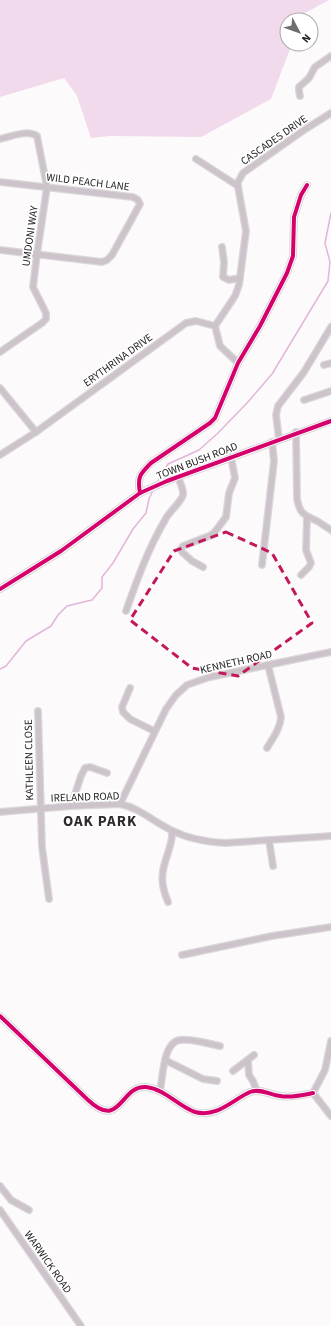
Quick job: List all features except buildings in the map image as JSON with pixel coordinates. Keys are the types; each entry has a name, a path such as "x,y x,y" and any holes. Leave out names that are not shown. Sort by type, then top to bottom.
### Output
{"street":[{"path":"300,96 298,91 299,87 309,78 321,61 331,56"},
{"name":"CASCADES DRIVE","path":"238,186 238,182 243,174 304,130 331,113"},
{"name":"UMDONI WAY","path":"0,140 28,133 36,136 48,187 33,287 46,313 46,319 0,352"},
{"path":"196,159 238,186 246,232 240,278 238,290 235,296 215,326 220,346 238,363"},
{"name":"WILD PEACH LANE","path":"0,182 133,197 138,200 140,204 112,255 106,260 99,262 0,250"},
{"path":"140,493 138,481 144,470 151,463 210,423 215,418 238,363 260,326 287,273 293,256 294,217 301,195 307,185"},
{"path":"222,247 224,262 223,277 229,280 240,278"},
{"name":"ERYTHRINA DRIVE","path":"0,455 36,432 186,323 196,321 215,326"},
{"path":"279,439 276,415 278,406 304,372 331,326"},
{"path":"324,365 331,363"},
{"path":"0,388 36,432"},
{"path":"304,400 331,391"},
{"name":"TOWN BUSH ROAD","path":"0,589 61,551 140,493 167,481 331,420"},
{"path":"296,432 297,499 299,506 307,517 331,530"},
{"path":"262,565 274,461 272,442"},
{"path":"203,567 192,561 182,552 181,549 183,546 214,533 226,517 229,493 234,478 231,457"},
{"path":"126,611 151,546 165,518 172,508 181,500 183,495 178,478"},
{"path":"301,575 309,567 310,563 306,550 307,517"},
{"name":"KENNETH ROAD","path":"120,804 154,731 166,709 176,695 187,686 210,677 331,652"},
{"path":"267,748 278,731 281,723 281,717 268,665"},
{"path":"130,688 122,708 123,712 130,719 154,731"},
{"name":"KATHLEEN CLOSE","path":"38,711 40,809 44,866 49,899"},
{"path":"71,806 85,768 90,767 107,773"},
{"name":"IRELAND ROAD","path":"0,812 71,806 120,804 131,807 151,817 172,831 192,838 214,842 331,836"},
{"path":"168,902 163,890 161,878 172,840 172,831"},
{"path":"269,840 273,866"},
{"path":"182,955 272,936 331,927"},
{"path":"0,1016 98,1108 108,1111 113,1110 138,1087 146,1087 160,1091 194,1112 204,1113 219,1111 251,1092 257,1091 281,1096 297,1096 313,1093"},
{"path":"160,1091 165,1060 168,1049 171,1045 180,1040 220,1046"},
{"path":"313,1093 325,1070 331,1041"},
{"path":"233,1071 254,1055"},
{"path":"165,1060 203,1079 217,1081"},
{"path":"248,1061 249,1075 257,1091"},
{"path":"313,1093 331,1116"},
{"path":"0,1186 12,1200 28,1210"},
{"name":"WARWICK ROAD","path":"0,1210 80,1326"}],"highlighted area":[{"path":"226,532 272,553 312,623 238,676 192,668 130,620 174,551"}],"shaded area":[{"path":"0,0 329,0 307,12 279,12 279,52 289,52 271,99 201,137 110,136 91,138 77,96 64,78 0,97"}],"waterway":[{"path":"157,483 168,464 199,450 247,403 272,374 328,281 330,262 325,243 331,213"},
{"path":"0,669 6,666 26,641 51,626 58,615 67,606 92,600 102,588 102,577 113,563 133,529 146,513 149,499 154,488"}],"cycle path":[{"path":"140,493 139,479 144,470 151,463 210,423 215,418 238,363 260,326 287,273 293,256 294,217 301,195 307,185"},
{"path":"0,589 61,551 140,493 167,481 331,421"},
{"path":"0,1016 88,1100 99,1108 107,1111 114,1109 137,1088 146,1087 153,1088 165,1094 195,1112 203,1113 210,1113 224,1107 243,1095 254,1091 262,1091 284,1097 313,1093"}],"district":[{"name":"OAK PARK","path":"100,821"}]}
